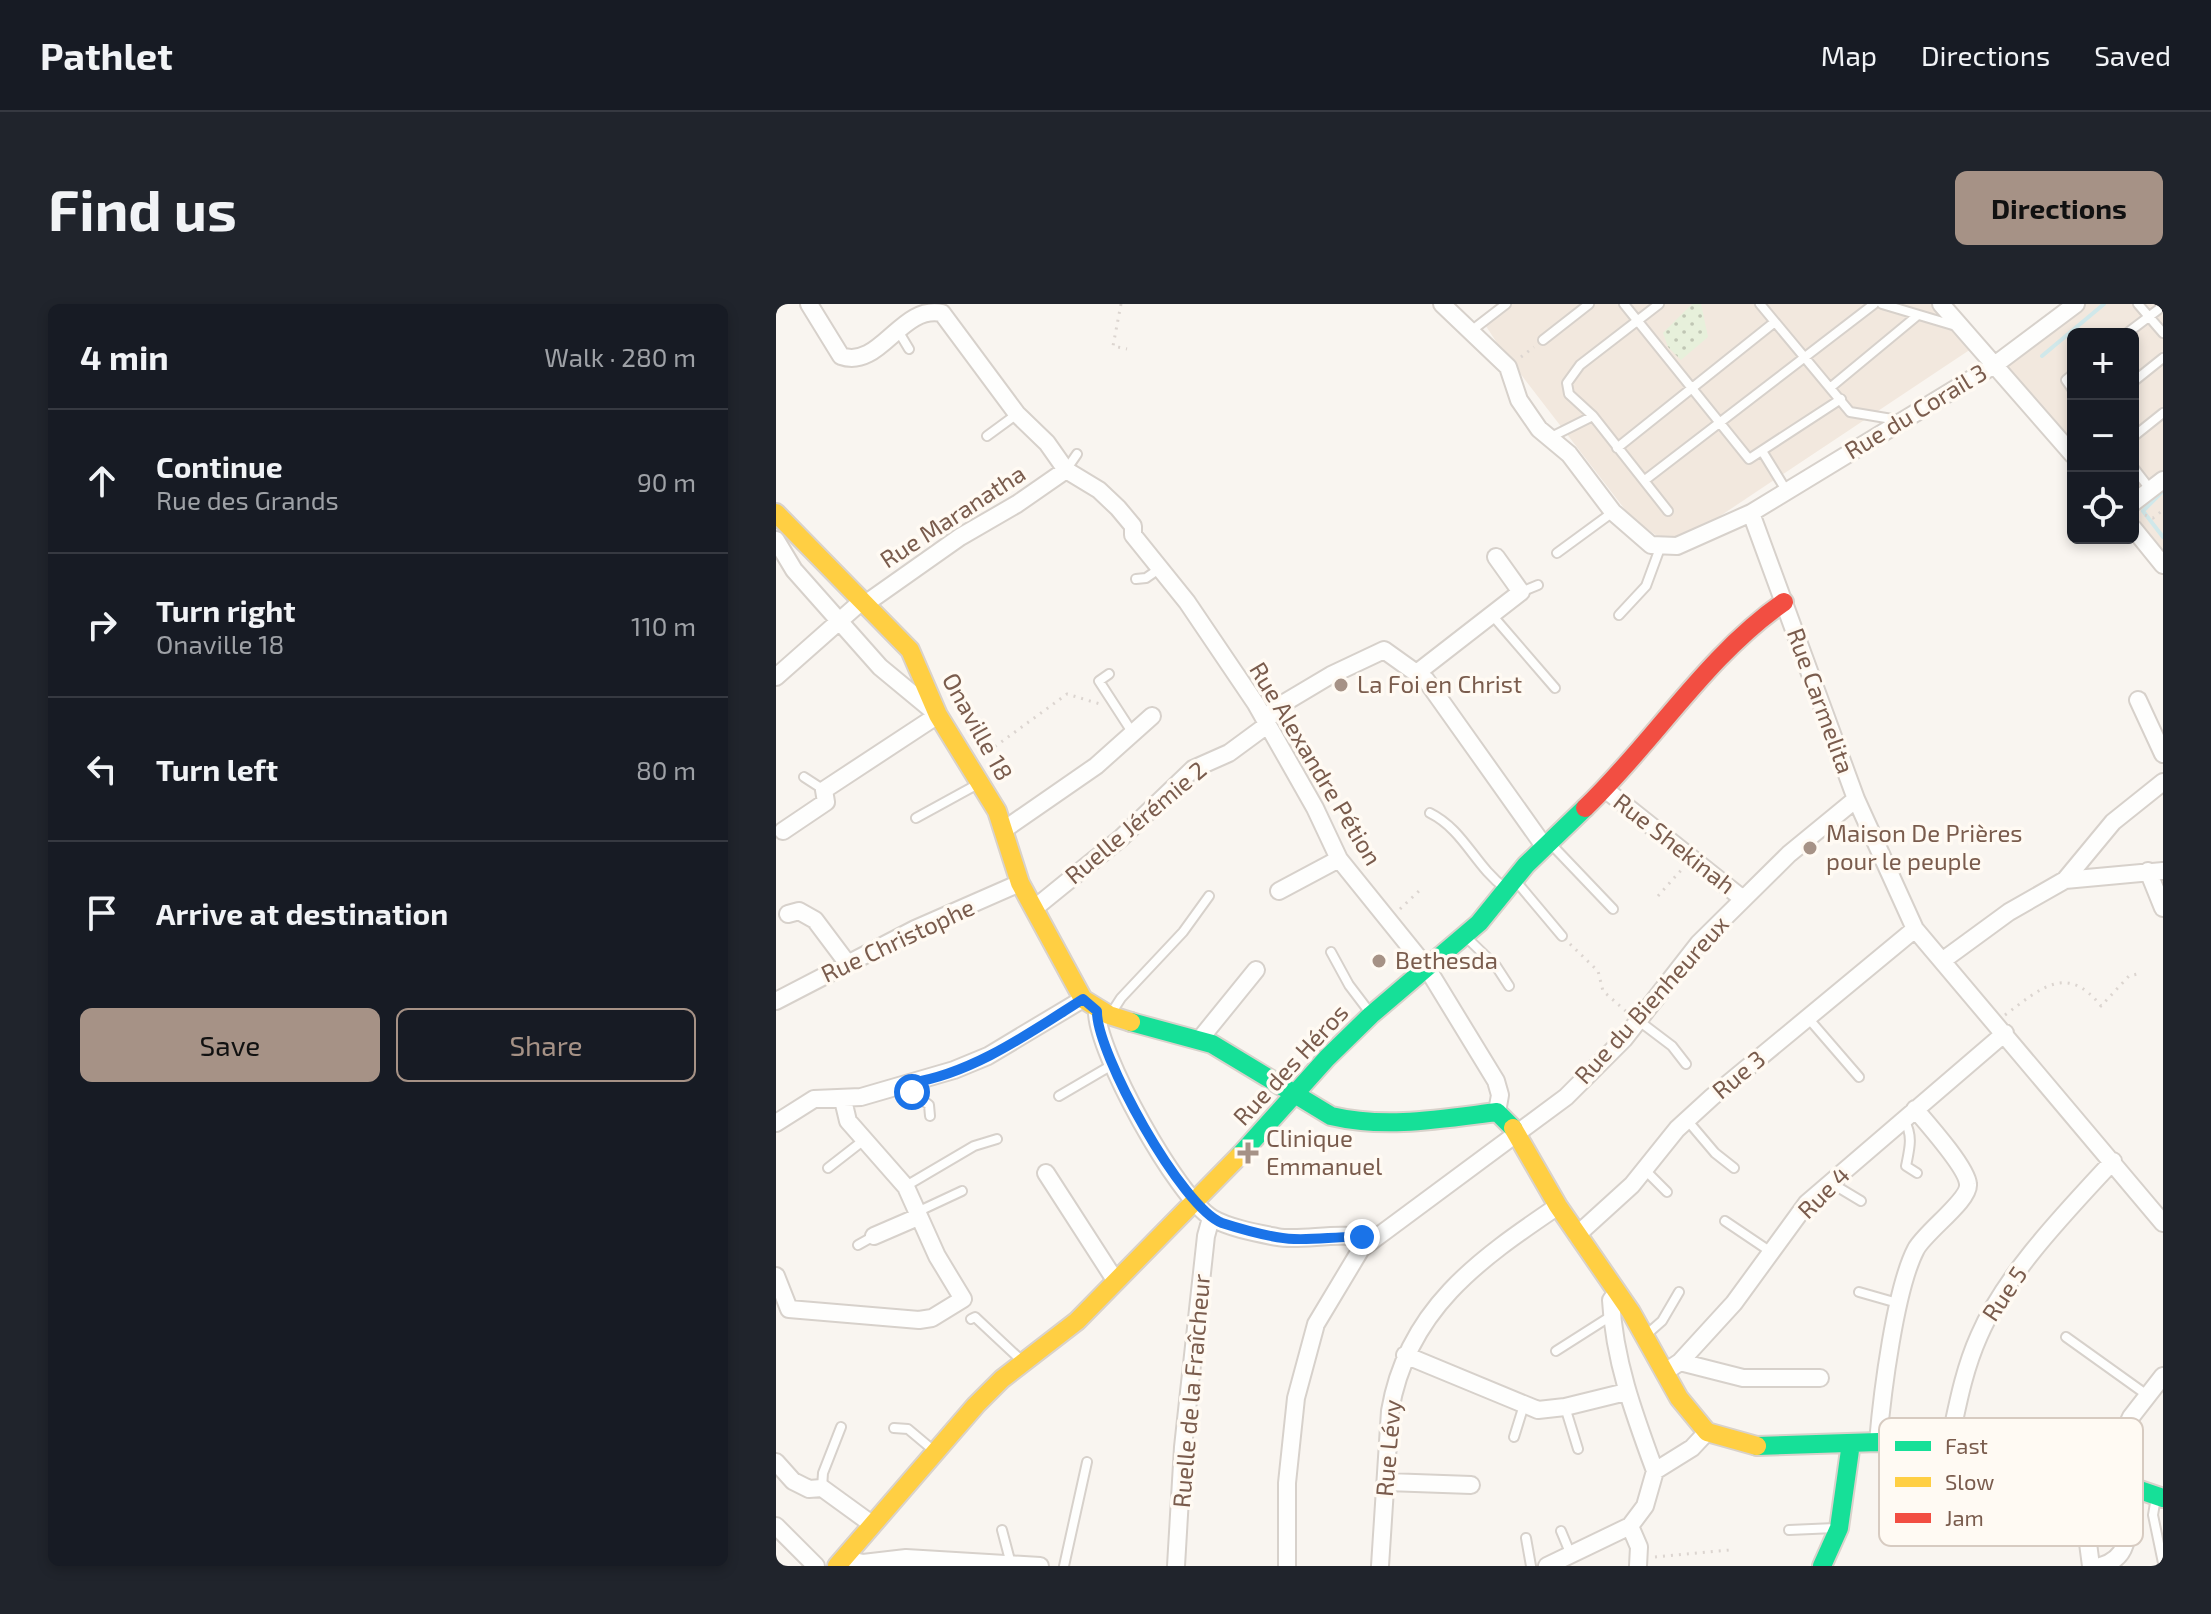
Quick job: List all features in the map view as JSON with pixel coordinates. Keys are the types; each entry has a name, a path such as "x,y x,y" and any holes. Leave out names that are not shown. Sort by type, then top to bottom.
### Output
{"street":[{"name":"Rue Alexandre Pétion","path":"809,304 841,356 852,363 920,313 932,310 942,313 1017,414 1047,443 1066,470 1099,490 1118,508 1159,569 1194,611 1266,719 1339,859 1427,968 1496,1081 1500,1102 1497,1112"},
{"path":"1442,304 1508,367 1527,414 1569,454 1613,512 1636,534 1660,548 1692,540 1751,513"},
{"path":"1941,304 1957,326 1996,364 2067,448"},
{"name":"Rue du Corail 3","path":"1751,513 1996,364 2076,304"},
{"name":"Rue Maranatha","path":"776,677 840,619 960,537 1017,504 1066,470"},
{"path":"2139,498 2157,485"},
{"name":"Onaville 18","path":"776,513 910,650 938,715 1005,829 1020,883 1096,1009 1097,1025 1113,1065 1146,1130 1194,1200 1211,1218"},
{"name":"Rue Carmelita","path":"1751,513 1856,799 1915,929 2163,1223"},
{"path":"2139,529 2163,565"},
{"path":"776,540 794,570 895,682 938,715 824,790 826,802 783,831"},
{"path":"1418,672 1521,592 1496,557"},
{"name":"Rue des Héros","path":"841,1562 933,1451 1002,1379 1077,1321 1245,1150 1293,1094 1371,1015 1465,937 1546,844 1606,790 1745,629 1784,602"},
{"name":"Ruelle Jérémie 2","path":"1036,907 1121,838 1193,769 1244,743 1263,728 1274,709 1331,675 1384,650 1418,672 1546,844"},
{"path":"2138,700 2163,754"},
{"path":"1005,829 1063,791 1134,735 1152,716"},
{"path":"1942,961 2009,912 2065,880 2113,822 2163,782"},
{"name":"Rue Shekinah","path":"1606,790 1693,856 1743,899"},
{"name":"Rue du Bienheureux","path":"1287,1566 1287,1483 1296,1398 1304,1365 1316,1324 1368,1241 1566,1097 1639,1021 1679,966 1743,899 1823,824 1856,799"},
{"path":"1279,891 1339,859"},
{"path":"2065,880 2155,871 2163,908"},
{"name":"Rue Christophe","path":"776,1001 915,929 1020,883"},
{"path":"788,914 799,911 815,920 848,964"},
{"name":"Rue 3","path":"1577,1235 1596,1222 1646,1171 1687,1120 1915,929"},
{"path":"1200,1039 1256,970"},
{"path":"776,1123 814,1099 843,1100 937,1077 1096,1009 1200,1039 1293,1094 1309,1107 1350,1122 1497,1112 1518,1134 1577,1235 1645,1336 1672,1367 1679,1398 1707,1432 1754,1446 1878,1442 1879,1436"},
{"name":"Rue 4","path":"1672,1367 1772,1253 1807,1203 1909,1114 2000,1028"},
{"path":"776,1276 789,1309 905,1321 932,1318 963,1299 917,1215 906,1187 848,1121 843,1100"},
{"path":"1882,1418 1901,1304 1918,1246 1964,1198 1969,1185 1964,1171 1909,1114"},
{"name":"Rue 5","path":"1954,1418 1961,1385 1979,1334 1993,1309 2015,1276 2113,1161"},
{"path":"1046,1173 1097,1257 1115,1280"},
{"name":"Rue Lévy","path":"1380,1566 1390,1411 1405,1355 1423,1321 1469,1272 1558,1206"},
{"path":"874,1236 917,1215"},
{"path":"1211,1218 1278,1237 1352,1236 1368,1241"},
{"name":"Ruelle de la Fraîcheur","path":"1176,1566 1183,1447 1206,1236 1211,1218"},
{"path":"1547,1566 1630,1526 1645,1506 1655,1471 1626,1392 1612,1316 1611,1300 1617,1293"},
{"path":"1405,1355 1538,1410 1565,1407 1626,1392"},
{"path":"1672,1367 1743,1378 1820,1378"},
{"path":"2130,1418 2163,1376"},
{"path":"1655,1471 1692,1448 1707,1432"},
{"path":"1822,1566 1839,1528 1851,1443"},
{"path":"776,1462 793,1481 809,1489 822,1488 873,1525"},
{"path":"1387,1482 1471,1485"},
{"path":"776,1526 816,1566"},
{"path":"1630,1526 1636,1534 1638,1562"},
{"path":"2088,1546 2091,1566"},
{"path":"2101,1566 2118,1559 2126,1546"},
{"path":"841,1562 906,1558 1040,1566"}],"lane":[{"path":"1471,331 1506,304"},
{"path":"1543,340 1589,304"},
{"path":"1624,304 1749,459 1841,399"},
{"path":"1659,304 1580,365 1567,383 1569,394 1593,416 1668,511"},
{"path":"1760,304 1850,412 1903,421"},
{"path":"1645,480 1803,355 1874,304"},
{"path":"1882,304 1957,326"},
{"path":"2138,304 2163,333"},
{"path":"2134,328 2163,306"},
{"path":"1831,387 1918,315"},
{"path":"1617,448 1771,325"},
{"path":"896,329 909,349"},
{"path":"2139,377 2163,358"},
{"path":"2139,432 2163,413"},
{"path":"987,436 1017,414"},
{"path":"1549,438 1593,416"},
{"path":"1762,451 1786,490"},
{"path":"1066,470 1077,454"},
{"path":"2139,472 2157,485"},
{"path":"1557,553 1613,512"},
{"path":"1619,615 1646,586 1660,548"},
{"path":"1136,579 1146,578 1159,569"},
{"path":"1521,592 1538,585"},
{"path":"1492,615 1555,688"},
{"path":"1109,674 1099,681 1130,724 1134,735"},
{"path":"804,777 824,790"},
{"path":"916,818 980,783"},
{"path":"1430,813 1457,831 1494,880 1511,884 1562,936"},
{"path":"1546,844 1613,909"},
{"path":"1096,1009 1121,998 1183,932 1209,896"},
{"path":"1465,937 1496,966 1509,986"},
{"path":"1331,952 1349,985 1371,1015"},
{"path":"1807,1017 1859,1077"},
{"path":"1639,1021 1672,1046 1686,1064"},
{"path":"1059,1096 1113,1065"},
{"path":"910,1083 912,1092 929,1105 930,1116"},
{"path":"929,1105 939,1101"},
{"path":"1909,1114 1911,1131 1906,1166 1917,1173"},
{"path":"1687,1120 1715,1153 1734,1168"},
{"path":"906,1187 974,1146 997,1139"},
{"path":"828,1168 864,1140"},
{"path":"1646,1171 1667,1192"},
{"path":"1831,1183 1861,1201"},
{"path":"917,1215 962,1191"},
{"path":"1725,1221 1772,1253"},
{"path":"858,1245 874,1236"},
{"path":"1645,1336 1662,1321 1679,1292"},
{"path":"1859,1292 1901,1304"},
{"path":"1556,1351 1612,1316"},
{"path":"971,1319 975,1317 985,1325 1025,1364"},
{"path":"2066,1337 2147,1395"},
{"path":"1514,1437 1524,1405"},
{"path":"1565,1407 1578,1449"},
{"path":"822,1488 823,1473 841,1427"},
{"path":"894,1428 908,1429 933,1451"},
{"path":"1064,1566 1087,1462"},
{"path":"2160,1497 2153,1515 2163,1563"},
{"path":"1789,1530 1839,1528"},
{"path":"1002,1530 1009,1565"},
{"path":"1561,1531 1571,1556"},
{"path":"1526,1538 1531,1566"}],"path":[{"path":"1121,304 1113,346 1127,349"},
{"path":"1508,367 1543,340"},
{"path":"2139,521 2146,514 2153,518 2163,510"},
{"path":"970,765 1067,694 1101,704 1109,698"},
{"path":"1658,896 1693,856"},
{"path":"1388,919 1419,891"},
{"path":"1562,936 1598,971 1603,991 1639,1021"},
{"path":"2000,1028 2055,982 2065,981 2087,988 2101,1006 2129,976 2137,974"},
{"path":"1638,1562 1730,1550"}],"shaded area":[{"path":"1497,304 1937,304 1971,349 1696,532 1661,539 1630,516 1499,346 1480,317"},
{"path":"2070,304 2163,304 2163,472 2139,491 2139,328 2067,328 2067,437 2001,358"},
{"path":"2163,482 2163,561 2139,530 2139,500"}],"green space":[{"path":"1692,304 1701,304 1708,337 1681,360 1668,347 1663,333"}],"waterway":[{"path":"2042,356 2104,304"},
{"path":"2163,491 2143,511 2163,537"}],"traffic: fast":[{"path":"1239,1156 1327,1058 1371,1015 1479,923 1526,865 1585,808"},
{"path":"1131,1022 1212,1044 1331,1116 1393,1122 1497,1112 1513,1128"},
{"path":"1757,1446 1879,1442"},
{"path":"1822,1566 1839,1528 1851,1443"},
{"path":"2143,1491 2163,1498"}],"traffic: slow":[{"path":"776,513 910,650 938,715 997,811 1020,883 1083,999 1109,1015 1131,1022"},
{"path":"1513,1128 1558,1206 1631,1312 1679,1398 1707,1432 1757,1446"},
{"path":"837,1566 976,1405 1002,1379 1077,1321 1239,1156"}],"traffic: jam":[{"path":"1585,808 1730,648 1784,602"}],"place":[{"name":"La Foi en Christ","path":"1341,685"},
{"name":"Maison De Prières pour le peuple","path":"1810,848"},
{"name":"Bethesda","path":"1379,961"},
{"name":"Clinique Emmanuel","path":"1248,1153"}],"route":[{"path":"912,1092 910,1083 937,1077 988,1056 1083,999 1097,1011 1097,1025 1108,1055 1146,1130 1184,1189 1211,1218 1292,1239 1362,1237"}]}
